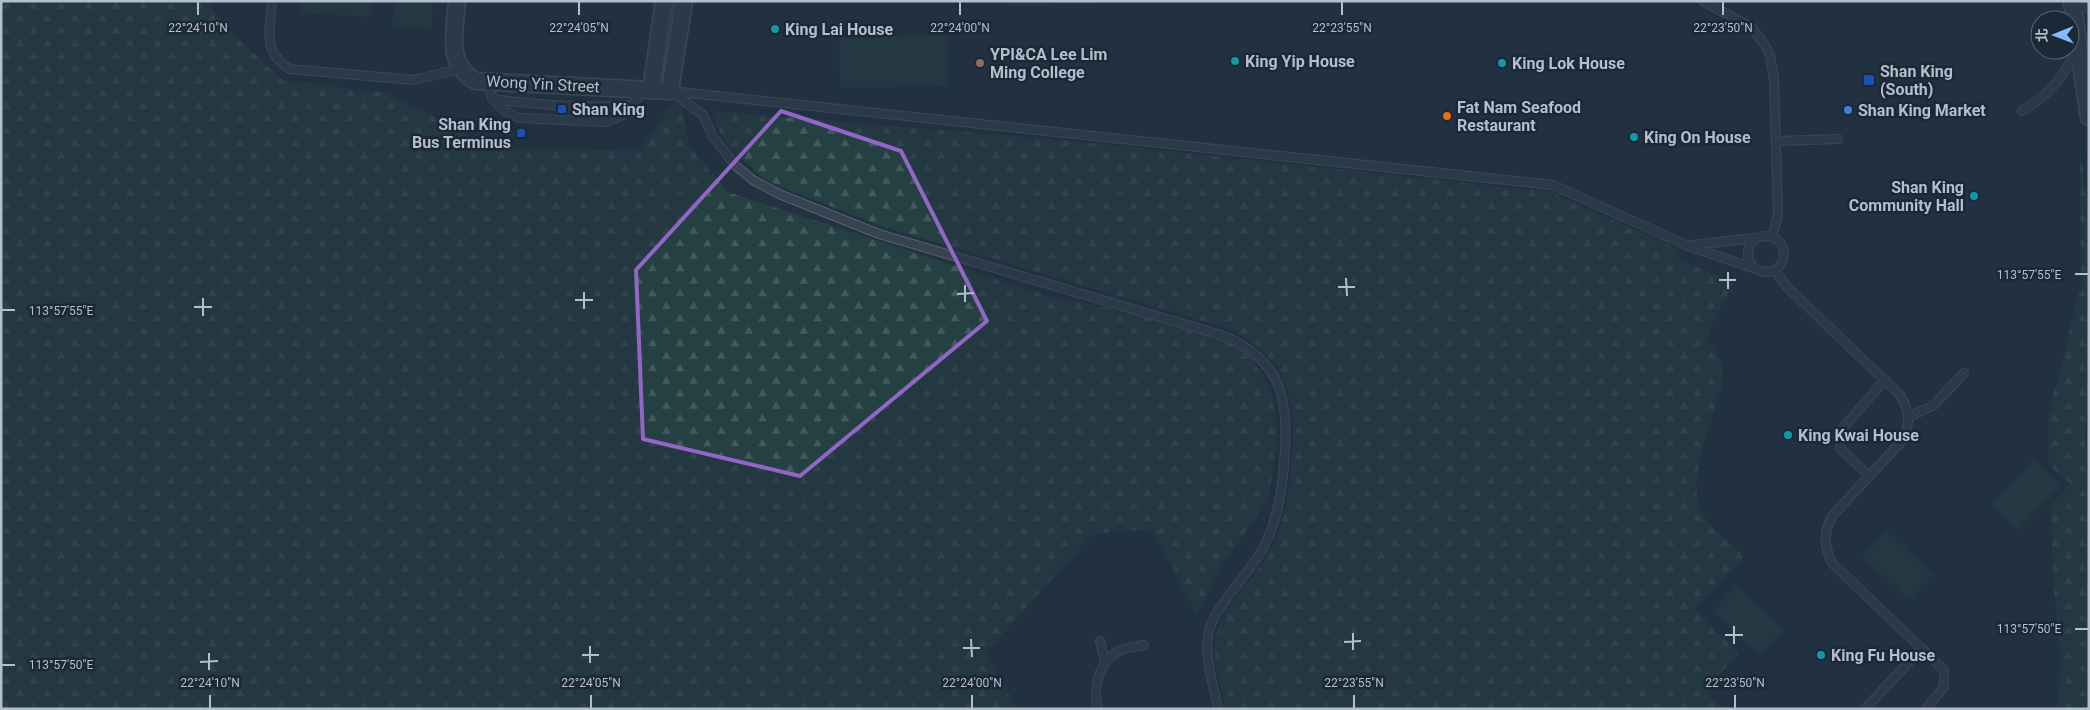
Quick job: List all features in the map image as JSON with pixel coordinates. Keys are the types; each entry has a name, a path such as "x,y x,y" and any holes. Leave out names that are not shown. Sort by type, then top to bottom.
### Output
{"street":[{"path":"456,1 454,49 455,59 460,68"},
{"path":"646,89 664,1"},
{"path":"670,91 684,1"},
{"path":"2080,60 2089,117"},
{"name":"Wong Yin Street","path":"460,68 467,76 476,81 670,91"}],"lane":[{"path":"272,1 270,43 273,54 280,63 290,69 414,80 460,68"},
{"path":"1703,1 1741,20 1755,31 1770,56 1774,79 1778,215 1772,237"},
{"path":"2022,111 2051,90 2064,75 2070,60"},
{"path":"487,82 492,99 504,111 520,118 604,122 621,117 634,105 646,89"},
{"path":"670,91 1553,185 1688,246 1767,273 1774,271 1783,262 1784,250 1778,240 1772,237 1764,236 1688,246"},
{"path":"670,91 703,114 720,148 736,166 753,180 779,194 879,234 1221,335 1248,348 1267,364 1278,385 1285,408 1286,439 1282,485 1275,519 1268,540 1253,565 1214,618 1210,628 1208,654 1218,709"},
{"path":"492,99 597,106 634,105"},
{"path":"1776,141 1838,139"},
{"path":"1753,268 1747,256 1748,249 1756,238"},
{"path":"1774,271 1788,288 1900,395 1907,405 1908,430 1902,441 1832,516 1826,527 1824,540 1832,563 1944,670 1946,679 1940,694 1926,709"},
{"path":"1909,418 1934,405 1964,373"},
{"path":"1869,476 1840,448 1840,431 1885,380"},
{"path":"1100,641 1105,663"},
{"path":"1098,709 1096,684 1105,663 1117,651 1144,645"},
{"path":"1865,709 1922,648"}],"highlighted area":[{"path":"781,111 901,151 987,321 800,476 643,439 636,270"}],"green space":[{"path":"1,1 207,1 226,28 283,80 384,93 447,123 487,147 639,151 680,94 689,145 727,192 1052,297 1207,327 1248,352 1272,392 1278,437 1268,501 1216,574 1197,615 1152,529 1093,534 985,653 1017,709 1,709"},
{"path":"301,1 372,1 371,17 301,13"},
{"path":"394,1 433,1 432,29 392,26"},
{"path":"1008,1 1119,1 1119,3 1009,6"},
{"path":"948,35 948,86 840,88 839,37"},
{"path":"711,111 1063,140 1551,192 1680,250 1677,258 1733,283 1705,339 1720,359 1723,370 1723,383 1703,447 1697,481 1697,496 1700,509 1708,523 1745,556 1694,610 1739,653 1705,690 1723,709 1226,709 1215,655 1219,625 1232,603 1264,562 1270,551 1282,519 1289,485 1292,440 1290,401 1285,384 1266,354 1250,341 1230,329 881,226 782,187 763,178 731,149 719,131"},
{"path":"2080,150 2089,216 2089,371 2085,438 2089,497 2089,709 2057,709 2061,661 2053,578 2051,505 2070,484 2049,465 2048,417 2081,283"},
{"path":"2034,459 2061,485 2018,530 1991,505"},
{"path":"1886,530 1933,575 1909,600 1862,556"},
{"path":"1737,586 1784,630 1760,656 1713,611"}],"place":[{"name":"King Lai House","path":"775,29"},
{"name":"King Yip House","path":"1235,61"},
{"name":"YPI&CA Lee Lim Ming College","path":"980,63"},
{"name":"King Lok House","path":"1502,63"},
{"name":"Shan King (South)","path":"1869,80"},
{"name":"Shan King","path":"562,109"},
{"name":"Shan King Market","path":"1848,110"},
{"name":"Fat Nam Seafood Restaurant","path":"1447,116"},
{"name":"Shan King Bus Terminus","path":"521,133"},
{"name":"King On House","path":"1634,137"},
{"name":"Shan King Community Hall","path":"1974,196"},
{"name":"King Kwai House","path":"1788,435"},
{"name":"King Fu House","path":"1821,655"}]}
